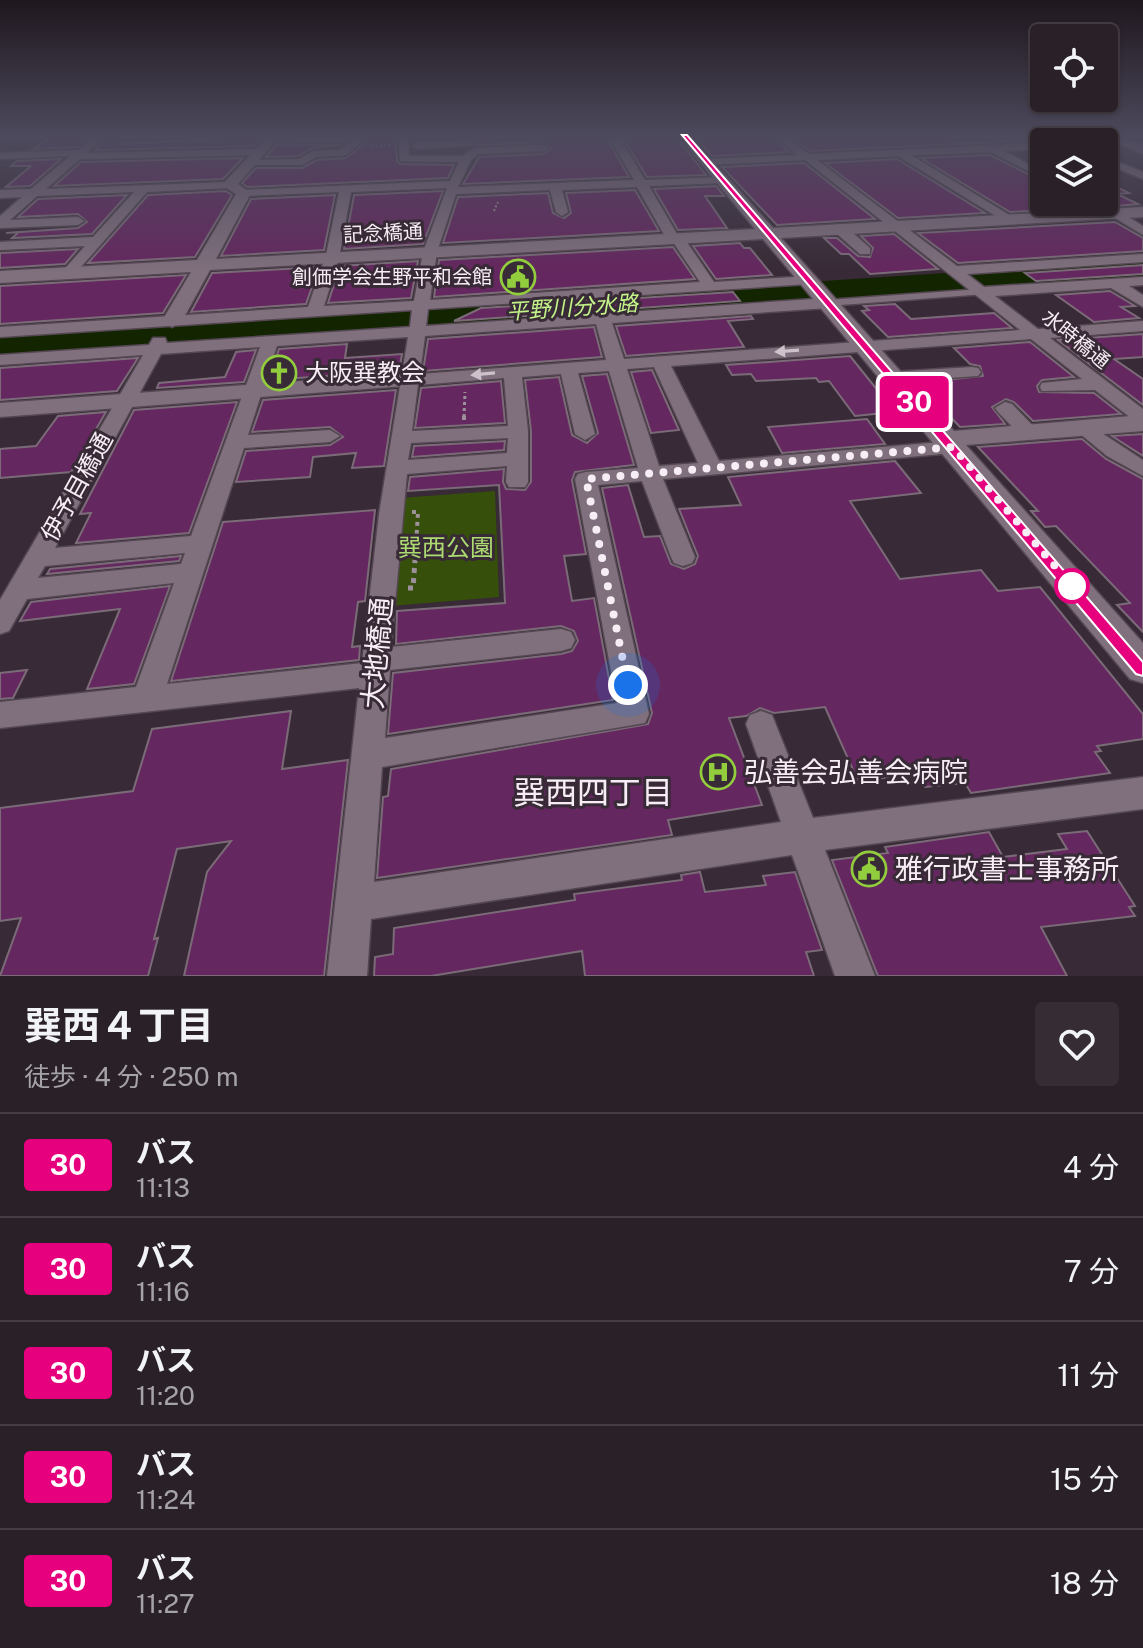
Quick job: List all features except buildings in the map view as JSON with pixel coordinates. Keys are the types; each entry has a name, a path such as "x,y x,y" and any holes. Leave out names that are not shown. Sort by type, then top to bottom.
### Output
{"street":[{"path":"0,223 45,183"},
{"path":"89,190 97,183"},
{"path":"114,189 120,183"},
{"path":"172,321 203,265 240,183"},
{"path":"454,185 471,183"},
{"path":"0,194 144,188 536,183"},
{"path":"554,183 562,212"},
{"path":"601,183 652,183"},
{"path":"640,183 710,286"},
{"path":"724,183 1143,668"},
{"path":"840,183 955,271 1143,258"},
{"path":"948,183 1007,219"},
{"path":"421,305 430,252 454,185"},
{"path":"315,312 331,258 337,186"},
{"path":"68,273 144,188"},
{"name":"記念橋通","path":"1118,213 1143,212"},
{"path":"1118,214 1143,231"},
{"name":"記念橋通","path":"0,277 1062,216"},
{"path":"0,223 78,221"},
{"path":"840,229 865,251"},
{"path":"0,246 96,241"},
{"name":"水時橋通","path":"955,271 1143,421"},
{"path":"0,332 421,305 658,282 710,286 808,280"},
{"path":"0,360 1143,281"},
{"path":"1114,283 1143,302"},
{"name":"大地橋通","path":"347,976 396,468 421,305"},
{"path":"602,318 651,475 683,557"},
{"name":"伊予目橋通","path":"0,624 172,321"},
{"path":"0,410 1143,326"},
{"path":"147,699 270,342"},
{"path":"659,360 712,469"},
{"path":"568,367 585,434"},
{"path":"513,372 518,431 517,482"},
{"path":"891,377 972,372"},
{"path":"1049,387 1096,384"},
{"path":"1005,408 1028,432"},
{"path":"368,755 634,714 586,479 712,469 1143,421"},
{"path":"1085,428 1114,452 1143,469"},
{"path":"401,438 518,431"},
{"path":"237,442 330,436"},
{"path":"396,468 517,459"},
{"path":"37,558 202,543"},
{"path":"19,590 190,572"},
{"path":"0,715 147,699 561,640"},
{"path":"761,724 855,976"},
{"path":"354,903 805,836 1143,793"}],"path":[{"path":"464,434 466,376"}],"green space":[{"name":"巽西公園","path":"495,491 499,597 391,606 400,498"}],"water":[{"name":"平野川分水路","path":"1143,260 1143,279 0,357 0,335"}],"bus line":[{"name":"30","path":"725,183 1143,668"}],"place":[{"name":"創価学会生野平和会館","path":"518,277"},
{"name":"大阪巽教会","path":"279,373"},
{"name":"弘善会弘善会病院","path":"718,772"},
{"name":"雅行政書士事務所","path":"869,869"}],"district":[{"name":"巽西四丁目","path":"593,793"}],"route":[{"path":"628,685 586,479 953,447 1072,586"}]}
